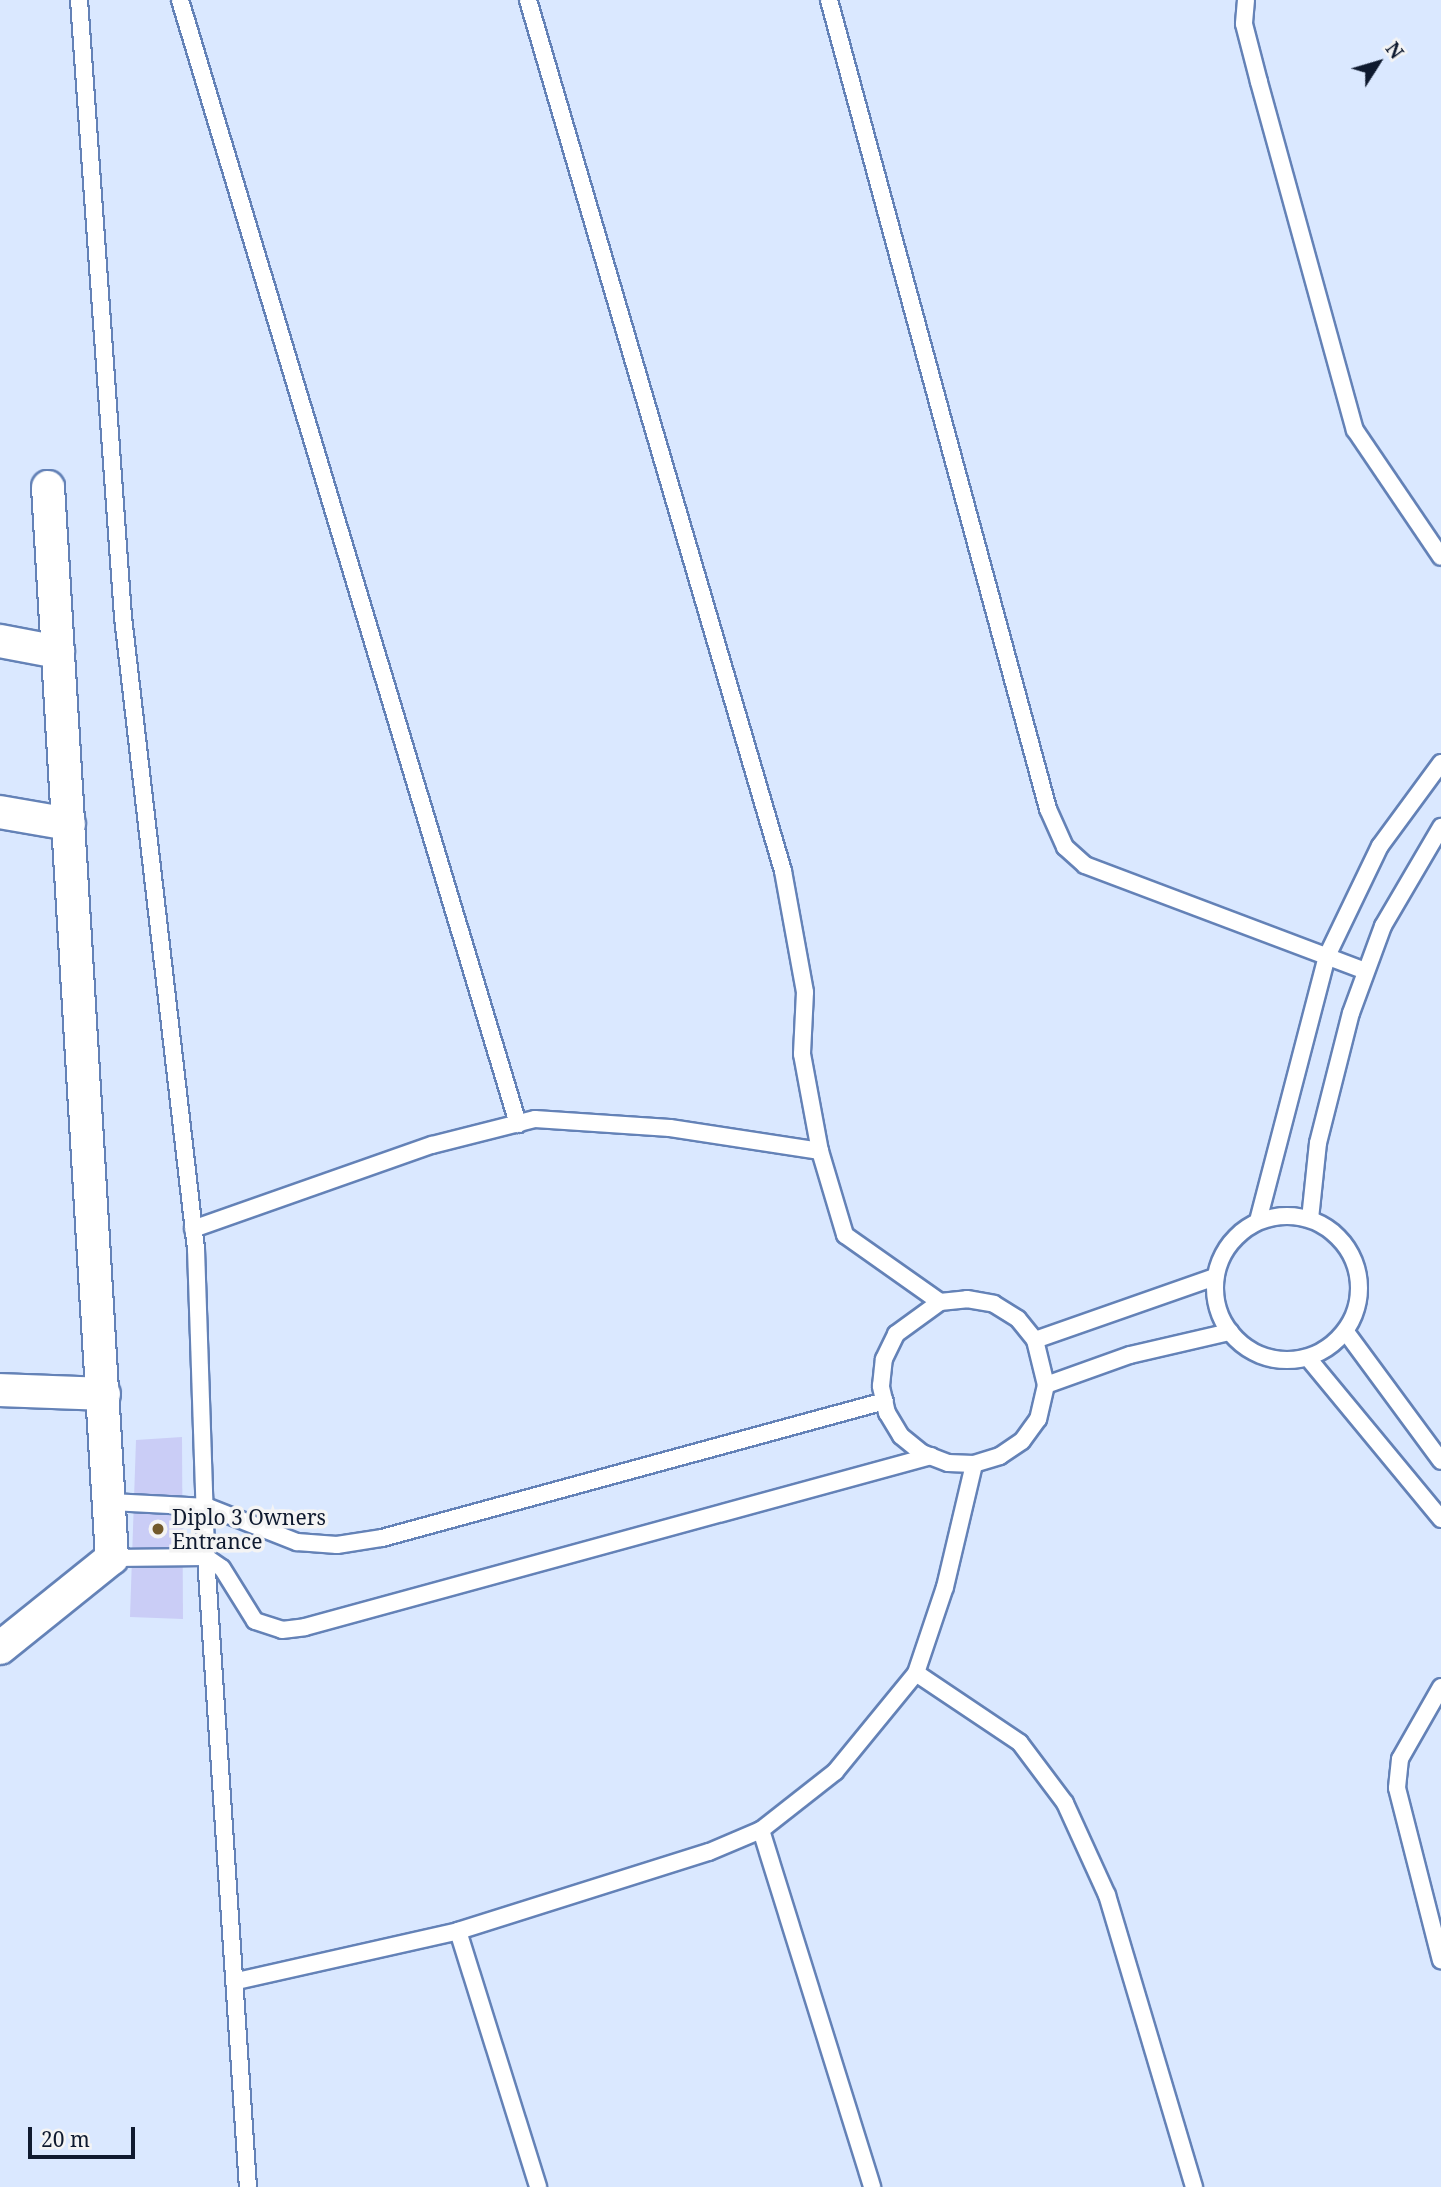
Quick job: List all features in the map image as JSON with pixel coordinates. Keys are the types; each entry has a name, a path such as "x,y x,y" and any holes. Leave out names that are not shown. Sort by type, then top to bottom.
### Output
{"street":[{"path":"0,1648 112,1558 111,1502 48,488"},
{"path":"0,641 58,652"},
{"path":"0,812 69,824"},
{"path":"0,1390 104,1394"}],"lane":[{"path":"79,0 123,617 193,1229 208,1507 206,1557 237,1981 248,2187"},
{"path":"180,0 518,1124"},
{"path":"528,0 783,872 805,992 802,1054 820,1152 845,1235 940,1302"},
{"path":"829,0 1048,809 1065,847 1085,865 1366,971"},
{"path":"1246,0 1244,24 1355,430 1441,557"},
{"path":"1258,1221 1327,956 1380,846 1441,763"},
{"path":"1310,1219 1318,1143 1351,1013 1383,926 1441,827"},
{"path":"193,1229 432,1145 535,1119 670,1128 820,1152"},
{"path":"1282,1215 1310,1219 1345,1243 1356,1264 1360,1288 1357,1311 1346,1332 1308,1358 1284,1361 1261,1356 1230,1332 1215,1301 1215,1277 1223,1254 1238,1234 1258,1221 1282,1215"},
{"path":"1035,1340 1215,1277"},
{"path":"967,1299 994,1304 1018,1319 1035,1340 1046,1385 1038,1419 1021,1441 1000,1456 974,1464 947,1463 931,1457 901,1436 881,1386 884,1359 895,1334 940,1302 967,1299"},
{"path":"1046,1385 1130,1355 1230,1332"},
{"path":"1346,1332 1441,1461"},
{"path":"1308,1358 1441,1519"},
{"path":"111,1502 208,1507 298,1542 337,1545 383,1538 885,1401"},
{"path":"112,1558 206,1557 222,1568 255,1621 282,1630 305,1627 931,1457"},
{"path":"237,1981 458,1931 709,1852 761,1830 835,1772 915,1673 946,1587 974,1464"},
{"path":"915,1673 1020,1743 1065,1803 1107,1895 1194,2187"},
{"path":"1441,1687 1400,1759 1398,1788 1441,1960"},
{"path":"761,1830 872,2187"},
{"path":"458,1931 538,2187"}],"building":[{"name":"Diplo 3 Owners Entrance","path":"182,1437 183,1619 130,1617 136,1440"}],"place":[{"name":"Diplo 3 Owners Entrance","path":"158,1529"}]}
